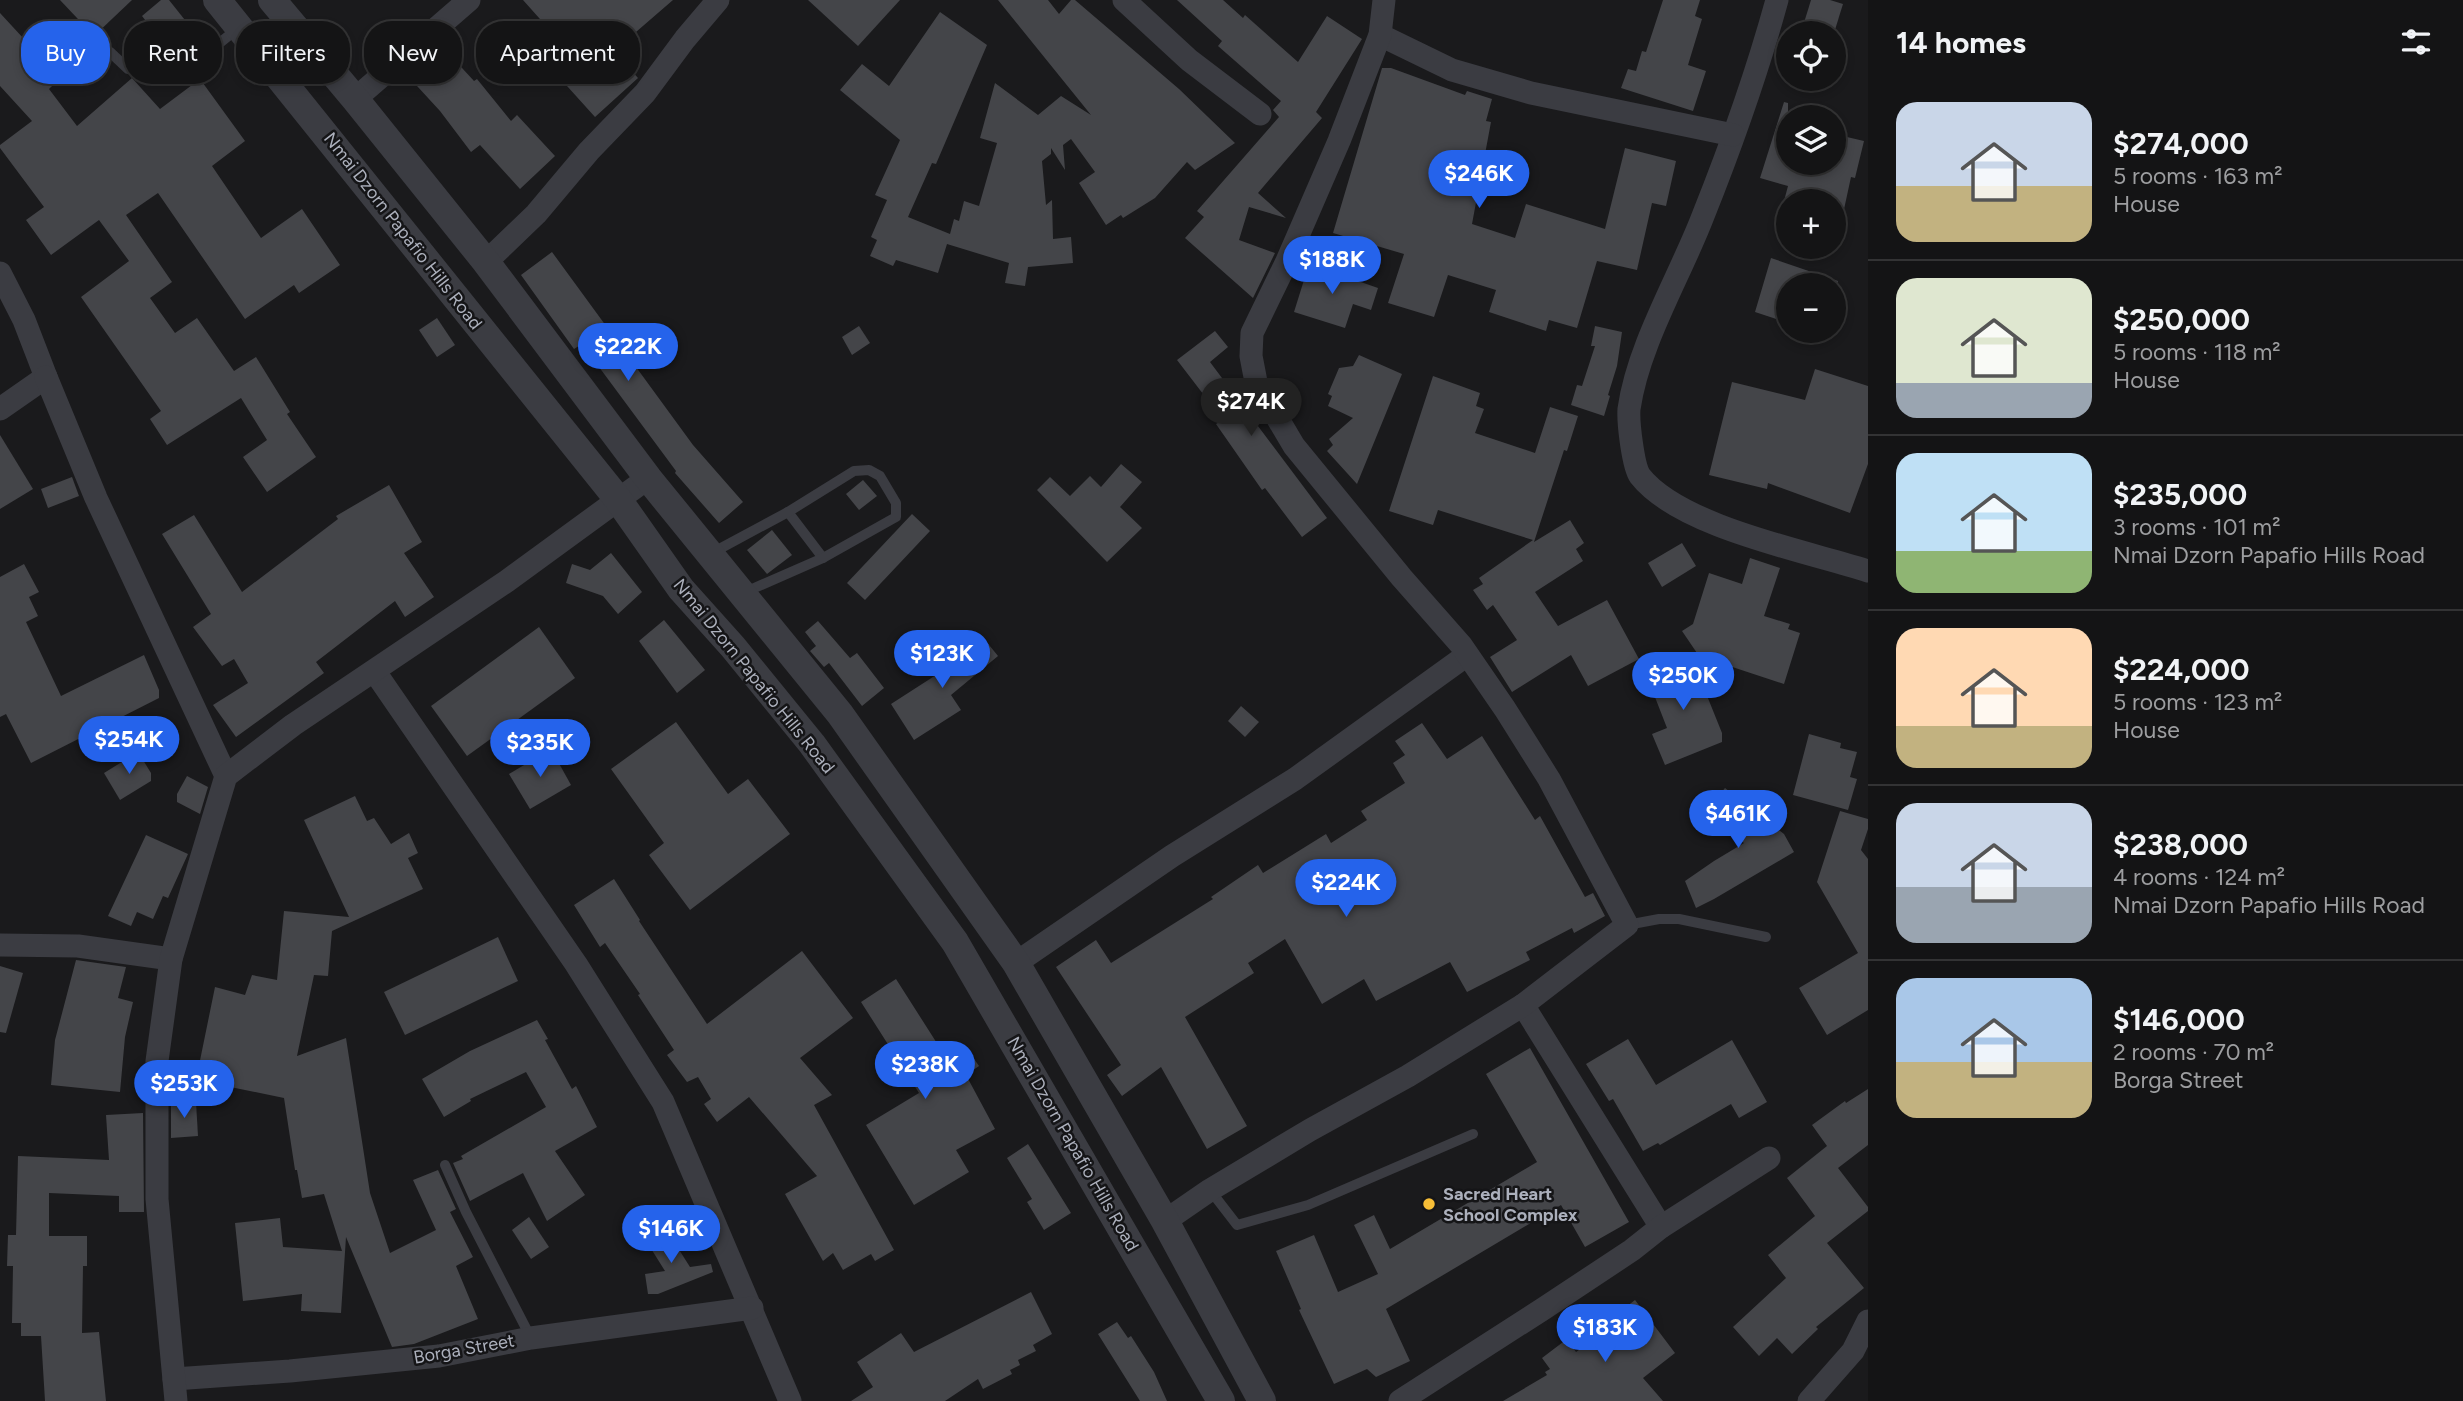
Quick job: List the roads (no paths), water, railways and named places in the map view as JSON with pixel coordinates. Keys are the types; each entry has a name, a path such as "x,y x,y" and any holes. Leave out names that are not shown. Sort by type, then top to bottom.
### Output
{"street":[{"name":"Nmai Dzorn Papafio Hills Road","path":"217,0 236,23"},
{"path":"272,0 486,262 648,478 840,714 1016,963 1166,1221 1262,1401"},
{"path":"355,99 469,0"},
{"path":"486,262 536,214 589,151 645,93 718,0"},
{"path":"1124,0 1189,60 1260,114"},
{"path":"1166,1221 1210,1190 1310,1130 1408,1076 1522,1005 1627,925 1549,779 1505,709 1467,655 1294,446 1256,382 1251,356 1252,333 1287,261 1339,141 1380,35 1384,0"},
{"path":"1777,0 1733,135 1703,216 1650,340 1634,386 1629,412 1632,442 1639,475 1663,496 1697,517 1868,571"},
{"path":"1380,35 1452,70 1531,93 1733,135"},
{"name":"Nmai Dzorn Papafio Hills Road","path":"285,84 617,498 681,589 733,647 812,744 955,942 1222,1401"},
{"path":"0,273 24,320 96,498 226,775"},
{"path":"0,409 46,377"},
{"path":"175,1390 157,1199 157,1061 171,959 226,775 293,725 376,672 507,581 617,498 648,478"},
{"path":"1016,963 1172,856 1295,779 1467,655"},
{"path":"376,672 568,953 663,1102 790,1401"},
{"path":"0,945 78,946 171,959"},
{"path":"1522,1005 1661,1227"},
{"path":"1400,1401 1769,1158"},
{"name":"Borga Street","path":"175,1390 290,1371 439,1356 531,1338 752,1308"},
{"path":"1809,1401 1853,1351 1868,1321"}],"lane":[{"path":"110,52 128,69 152,75 174,73 201,58 236,29"},
{"path":"710,554 788,512 854,471 869,470 880,476 896,503 896,517 822,558 743,593"},
{"path":"788,512 822,558"},
{"path":"1627,925 1658,919 1679,919 1766,937"},
{"path":"1210,1190 1237,1225 1308,1205 1473,1134"},
{"path":"445,1165 466,1212 531,1338"}],"place":[{"name":"Sacred Heart School Complex","path":"1429,1204"}]}
